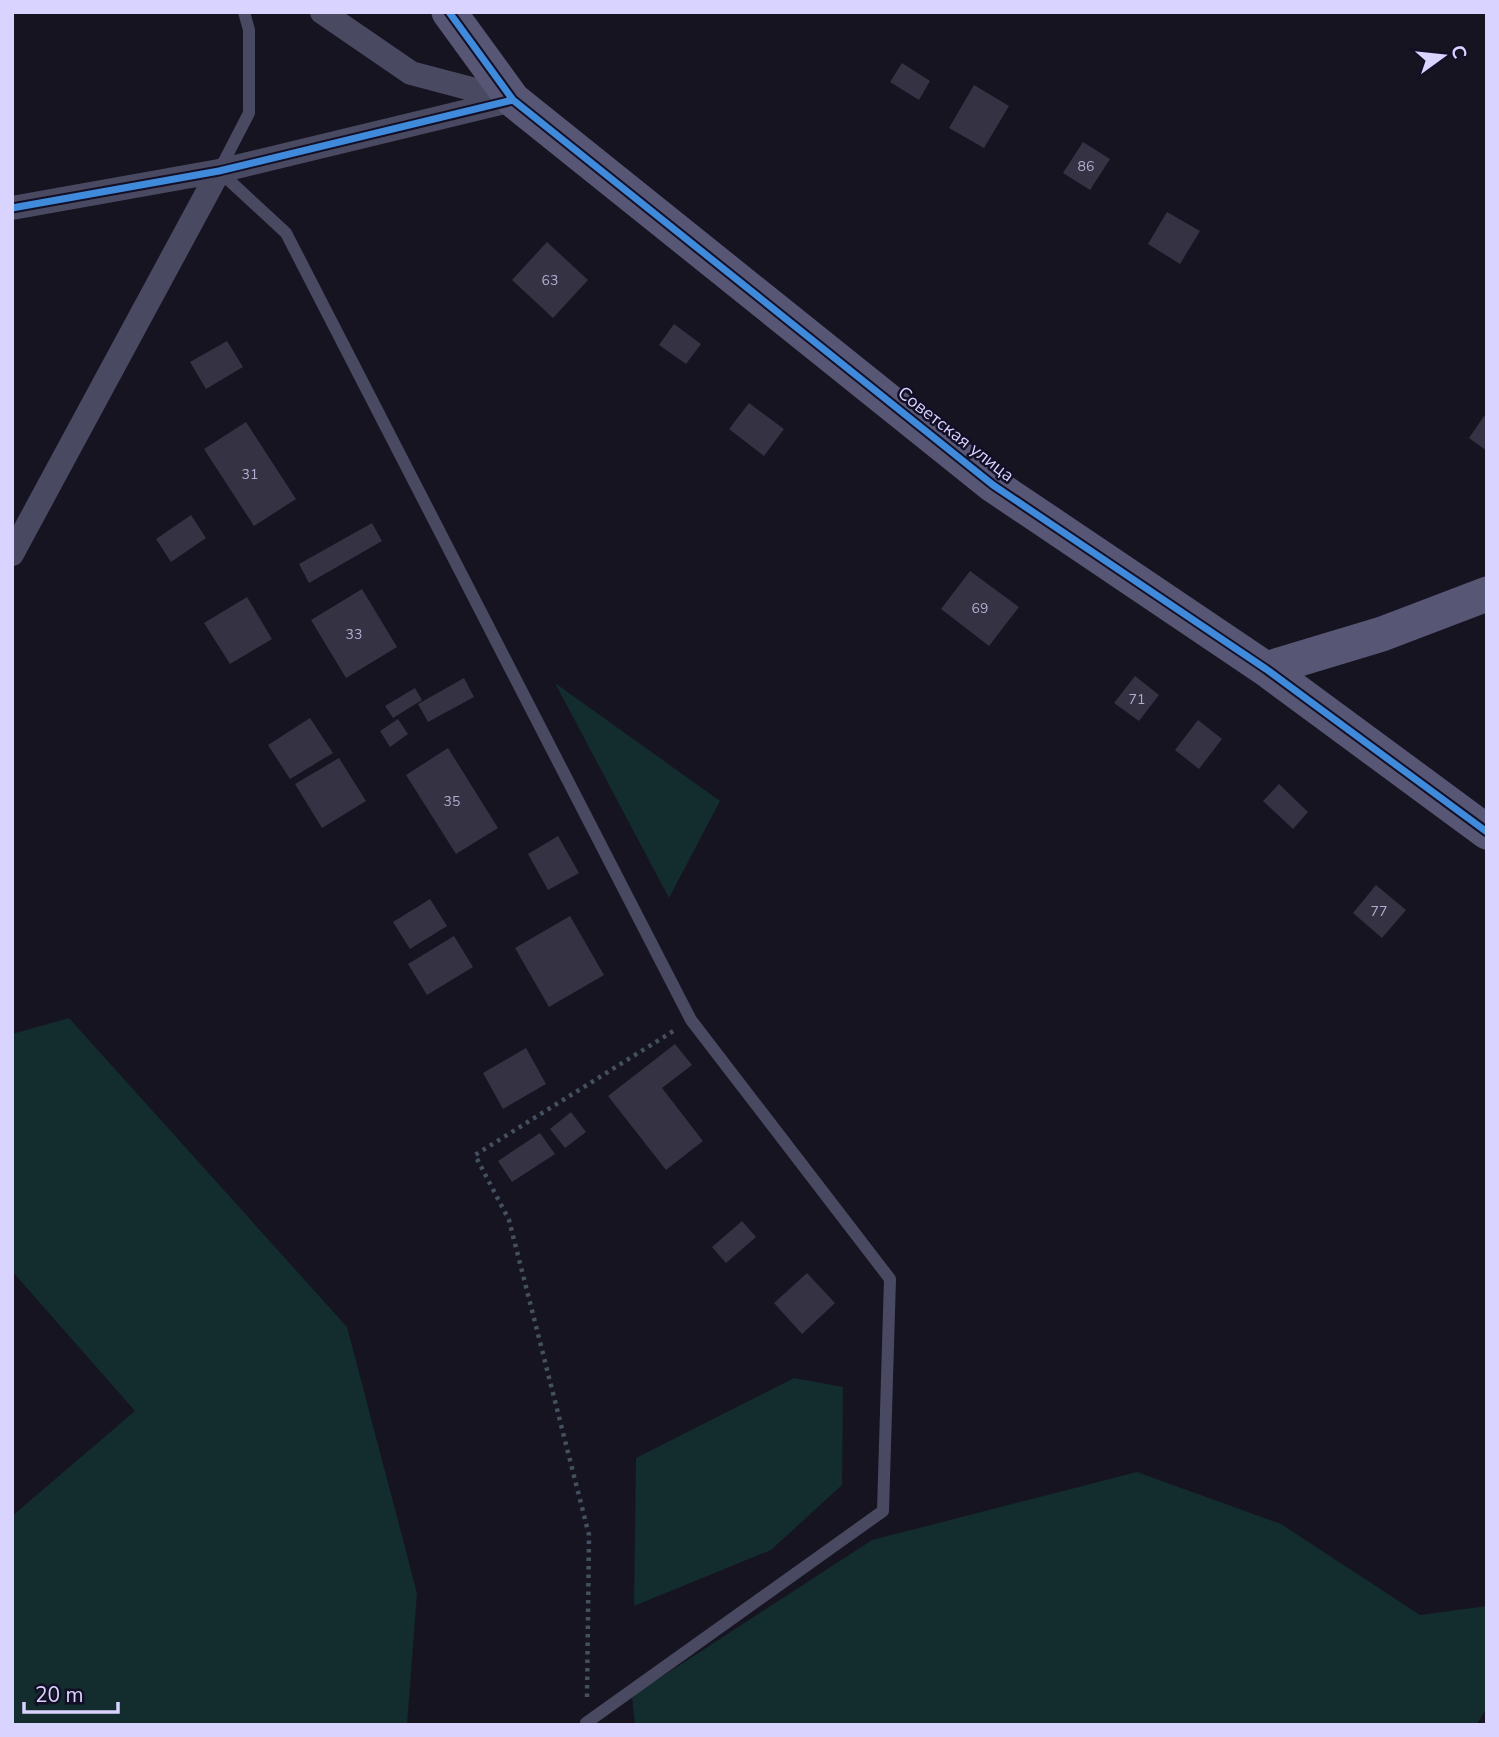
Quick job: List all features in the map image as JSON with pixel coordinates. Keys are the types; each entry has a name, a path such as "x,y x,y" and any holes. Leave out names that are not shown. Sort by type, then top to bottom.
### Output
{"street":[{"path":"321,12 411,73 513,100"},
{"name":"Советская улица","path":"449,12 513,100 993,485 1266,669 1487,832"},
{"path":"12,208 219,171 513,100"},
{"path":"12,554 219,171"},
{"path":"1266,669 1382,634 1487,594"}],"lane":[{"path":"244,12 249,30 249,113 219,171 286,233 691,1020 890,1279 883,1511 586,1724"}],"path":[{"path":"586,1724 589,1535 509,1220 475,1155 691,1020"}],"green space":[{"path":"555,683 720,801 669,898"},
{"path":"69,1018 347,1327 417,1593 407,1725 12,1725 12,1516 135,1411 12,1271 12,1034"},
{"path":"794,1378 843,1387 842,1485 771,1550 634,1606 636,1458"},
{"path":"1137,1472 1281,1524 1420,1615 1487,1606 1487,1708 1476,1725 635,1725 632,1696 872,1540"}],"building":[{"path":"902,63 930,81 919,100 890,82"},
{"path":"974,85 1009,106 984,148 949,128"},
{"path":"1083,142 1110,159 1090,190 1063,173"},
{"path":"1167,212 1200,231 1180,264 1148,244"},
{"path":"547,242 588,280 553,318 512,280"},
{"path":"674,324 701,344 686,364 659,345"},
{"path":"227,341 243,367 206,389 190,362"},
{"path":"749,403 784,429 764,456 729,429"},
{"path":"1484,416 1487,418 1487,451 1469,438"},
{"path":"246,422 296,499 254,526 204,449"},
{"path":"191,515 206,538 171,562 156,539"},
{"path":"372,523 382,541 309,583 299,564"},
{"path":"970,571 1019,607 989,646 941,609"},
{"path":"362,589 397,647 346,678 311,620"},
{"path":"247,597 272,639 230,664 204,623"},
{"path":"1135,676 1159,695 1139,721 1114,703"},
{"path":"464,678 474,697 428,722 418,704"},
{"path":"415,688 422,700 393,718 385,706"},
{"path":"310,718 333,753 290,779 268,745"},
{"path":"398,719 408,734 390,747 380,731"},
{"path":"1198,720 1222,739 1199,769 1175,750"},
{"path":"448,748 498,828 456,854 406,775"},
{"path":"339,758 366,801 322,828 295,784"},
{"path":"1279,784 1308,812 1293,829 1263,801"},
{"path":"558,836 579,873 548,890 528,854"},
{"path":"1376,885 1406,910 1382,938 1353,913"},
{"path":"430,899 447,926 410,949 393,922"},
{"path":"570,916 604,975 549,1007 515,948"},
{"path":"454,936 473,967 427,995 408,964"},
{"path":"675,1044 692,1065 662,1088 703,1141 666,1170 608,1096"},
{"path":"526,1048 546,1084 503,1109 483,1073"},
{"path":"571,1112 586,1132 565,1148 550,1129"},
{"path":"540,1133 555,1154 512,1182 498,1161"},
{"path":"742,1221 756,1237 726,1263 712,1247"},
{"path":"807,1273 835,1303 802,1334 774,1303"}],"cycle path":[{"path":"449,12 513,100 993,485 1266,669 1487,832"},
{"path":"12,208 219,171 513,100"}]}
